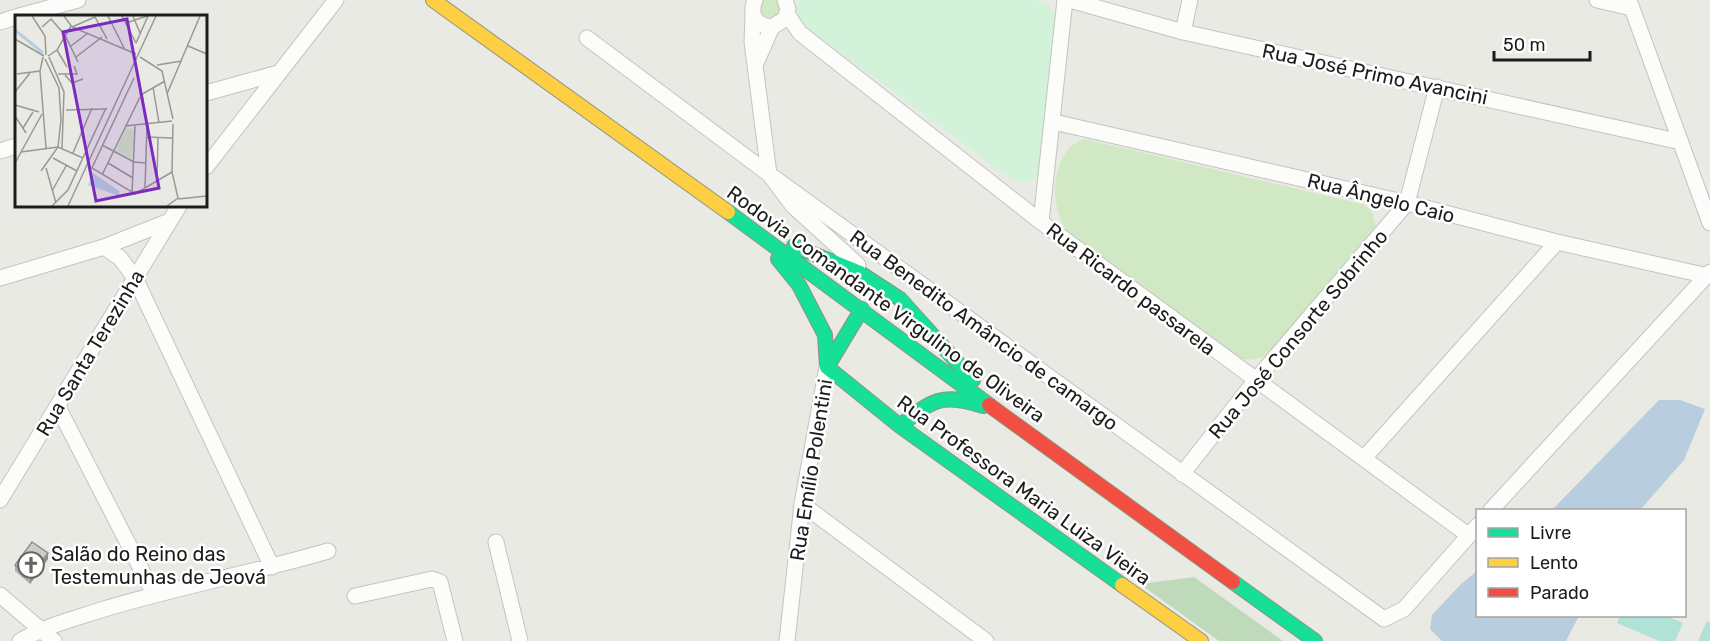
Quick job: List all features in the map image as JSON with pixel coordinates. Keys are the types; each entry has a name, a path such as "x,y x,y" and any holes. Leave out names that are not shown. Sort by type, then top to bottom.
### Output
{"main road":[{"path":"420,0 454,15"},
{"name":"Rodovia Comandante Virgulino de Oliveira","path":"433,0 862,309 998,412 1316,641"},
{"path":"441,0 454,15"},
{"path":"742,222 878,283 900,299 954,356 998,412"},
{"path":"742,222 784,266 798,285 825,335 827,366"},
{"name":"Rua Emílio Polentini","path":"827,366 878,283"},
{"name":"Rua Professora Maria Luiza Vieira","path":"827,366 900,426 1200,641"},
{"path":"900,426 935,398 958,396 998,412"}],"street":[{"path":"21,15 38,5 78,0"},
{"path":"207,166 336,0"},
{"path":"1041,222 1054,122 1065,0"},
{"name":"Rua José Primo Avancini","path":"1070,0 1183,32 1681,142"},
{"path":"1183,32 1190,0"},
{"path":"1597,0 1630,4 1710,223"},
{"path":"753,4 752,35 769,174 793,206 878,283"},
{"name":"Rua Ricardo passarela","path":"753,4 760,24 800,33 1041,222 1255,381 1473,530"},
{"path":"756,63 788,4"},
{"name":"Rua Ricardo passarela","path":"788,4 800,33"},
{"path":"0,22 15,18"},
{"name":"Rua Benedito Amâncio de camargo","path":"586,38 769,174 1384,619 1404,609 1473,530"},
{"path":"207,93 278,73"},
{"name":"Rua José Consorte Sobrinho","path":"1182,474 1255,381 1407,203 1437,87"},
{"name":"Rua Ângelo Caio","path":"1054,122 1407,203 1557,242 1709,274"},
{"path":"0,151 15,146"},
{"name":"Rua Santa Terezinha","path":"0,500 58,407 167,222 178,207"},
{"path":"0,278 104,247 167,222"},
{"path":"1365,457 1557,242"},
{"path":"104,247 120,258 135,278 272,567"},
{"path":"1492,509 1709,274"},
{"name":"Rua Emílio Polentini","path":"787,641 802,504 827,366"},
{"path":"58,407 154,594"},
{"path":"802,504 986,641"},
{"path":"496,542 520,641"},
{"path":"20,641 40,629 154,594 272,567 328,551"},
{"path":"355,597 432,579 440,582 455,641"},
{"path":"0,595 54,641"},
{"path":"978,641 986,641"}],"green space":[{"path":"760,0 780,0 779,14 771,18 764,15 760,11"},
{"path":"801,0 1034,0 1048,4 1057,20 1041,174 1024,182 1007,176 801,23 796,8"},
{"path":"1084,139 1362,204 1371,210 1376,226 1268,355 1254,359 1236,358 1068,232 1057,209 1056,181 1064,155 1073,145"},
{"path":"1194,577 1283,641 1219,641 1140,584"}],"shaded area":[{"path":"1659,400 1680,400 1705,409 1684,460 1641,509 1553,509"},
{"path":"1476,572 1476,617 1578,617 1566,641 1442,641 1430,629 1432,615 1461,584"},
{"path":"1620,617 1669,617 1683,623 1675,641 1659,641 1617,623"},
{"path":"1707,621 1710,623 1710,641 1698,641"}],"building":[{"name":"Salão do Reino das Testemunhas de Jeová","path":"32,542 48,553 30,577 15,565"}],"traffic: fast":[{"path":"728,212 989,405"},
{"path":"794,246 860,273 900,299 973,380"},
{"path":"778,259 799,285 825,335 827,367"},
{"path":"862,309 827,367 900,426 1122,585"},
{"path":"900,426 921,410 938,401 957,400 983,406"},
{"path":"1233,582 1315,641"}],"traffic: slow":[{"path":"433,0 728,212"},
{"path":"1122,585 1201,641"}],"traffic: jam":[{"path":"989,405 1233,582"}],"place":[{"name":"Salão do Reino das Testemunhas de Jeová","path":"31,565"}]}
